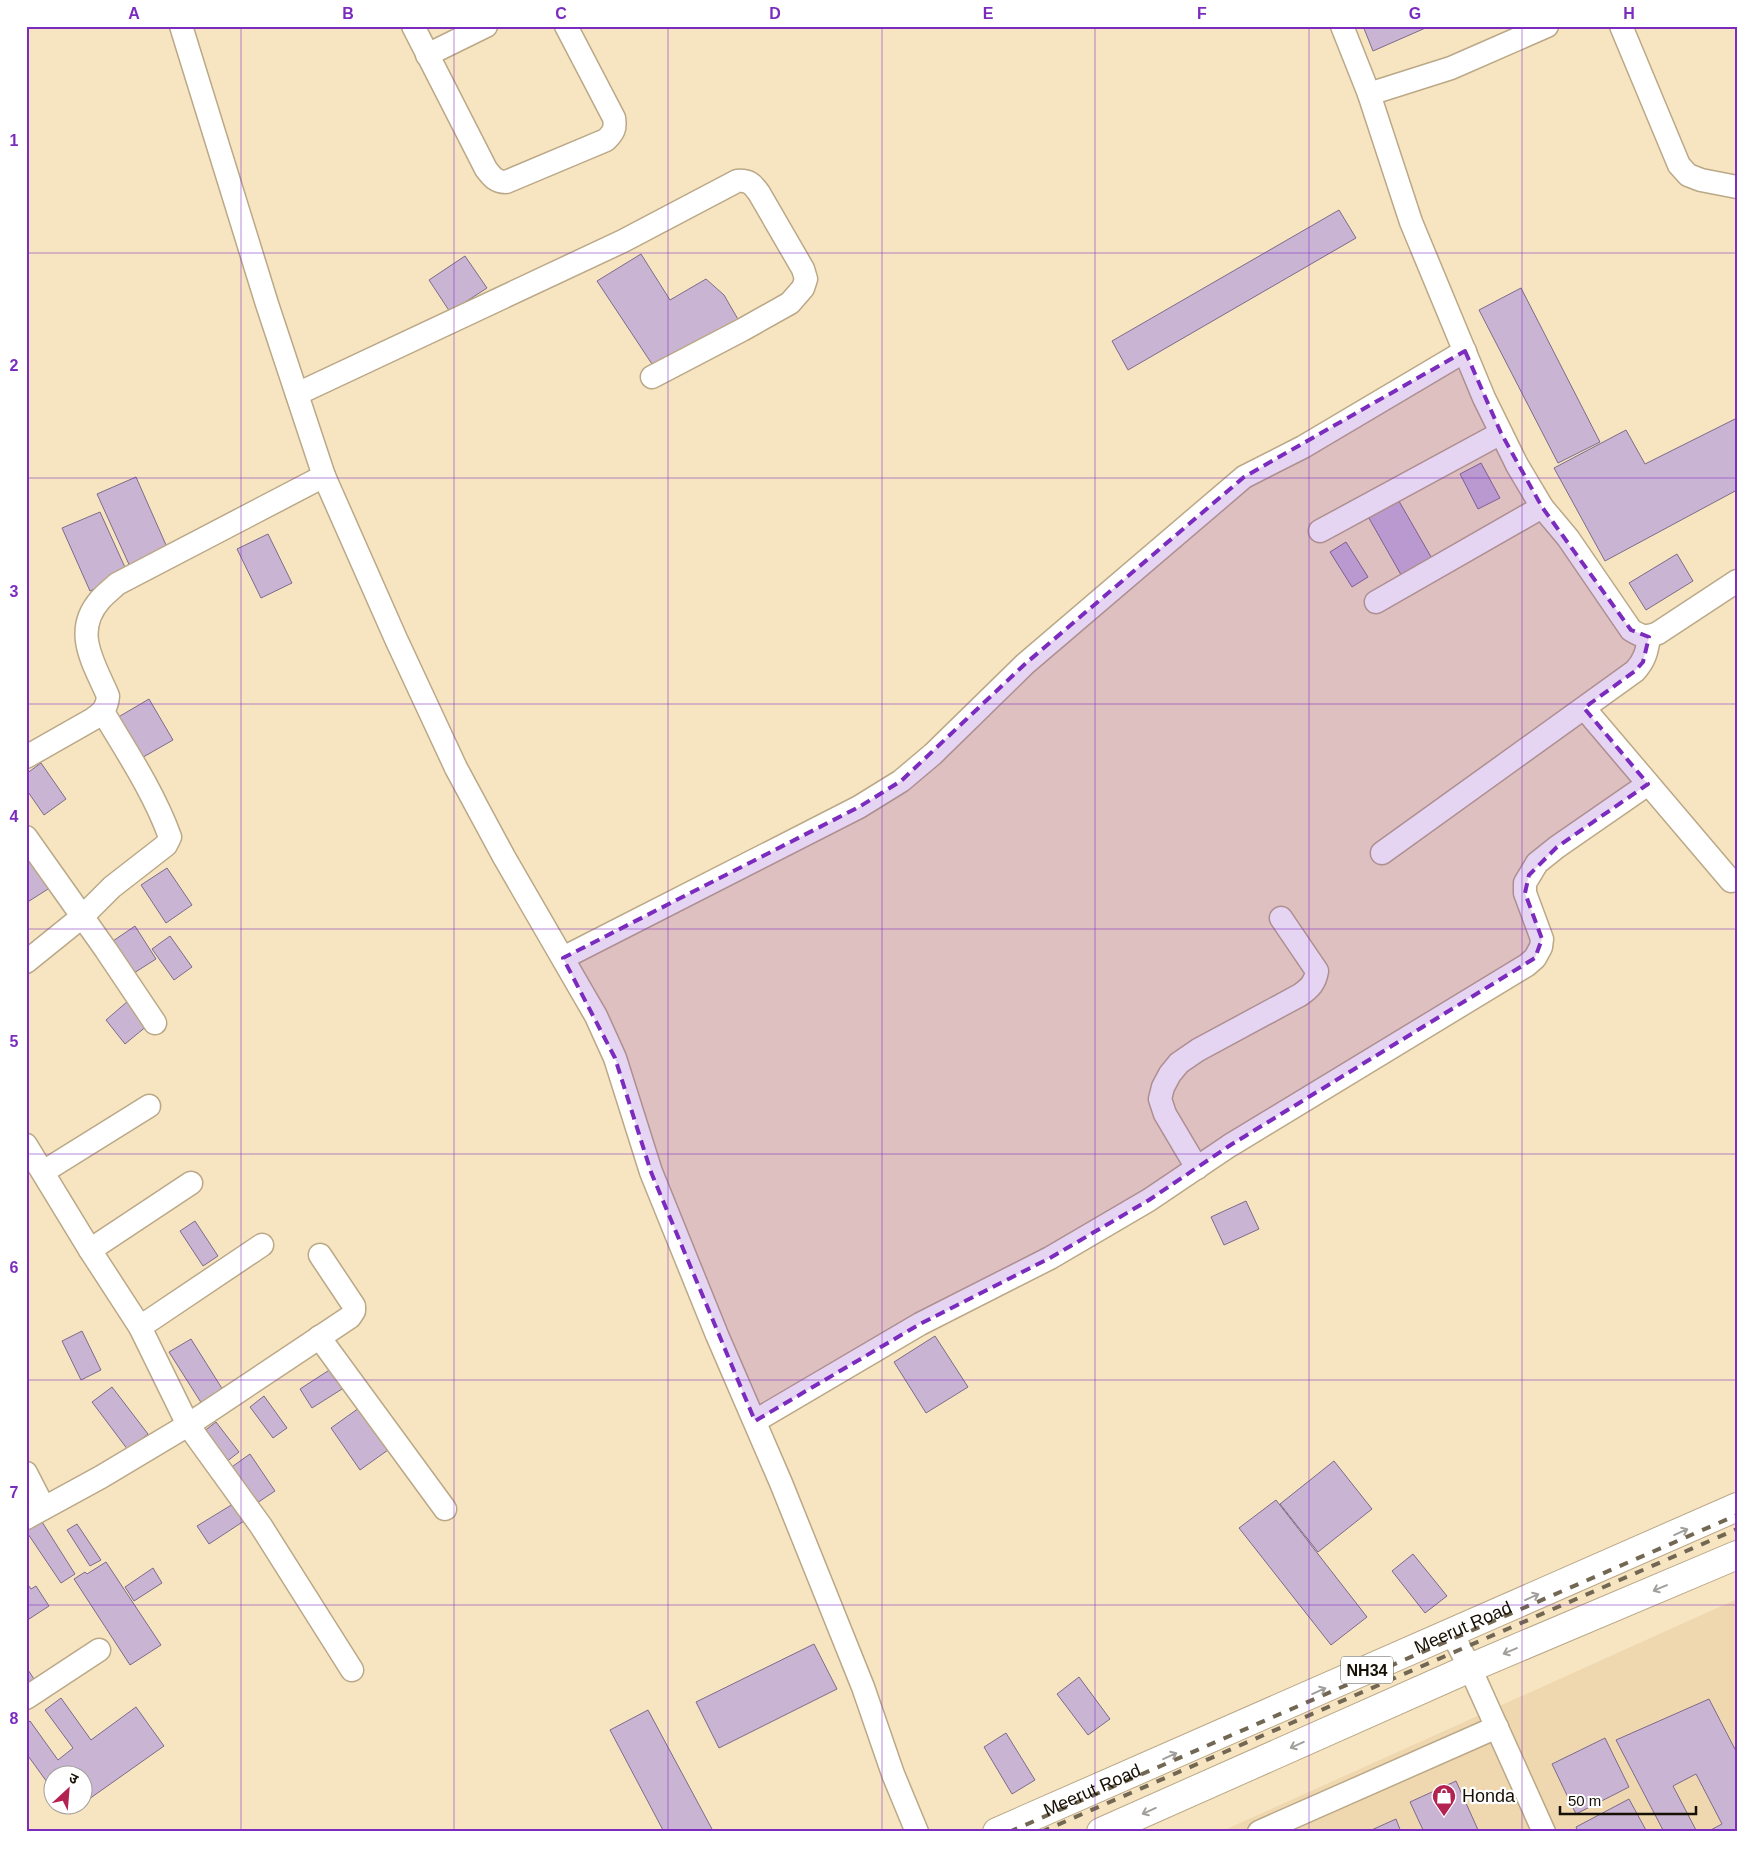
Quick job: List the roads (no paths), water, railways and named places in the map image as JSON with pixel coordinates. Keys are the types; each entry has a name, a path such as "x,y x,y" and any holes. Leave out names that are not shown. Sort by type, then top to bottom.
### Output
{"highway":[{"name":"Meerut Road","path":"998,1832 1737,1507"},
{"name":"NH34","path":"1102,1832 1470,1668 1737,1555"}],"street":[{"path":"181,26 267,304 324,476 396,639 456,768 504,857 596,1016 614,1058 651,1172 713,1326 782,1483 863,1687 916,1832"},
{"path":"413,26 486,169 499,182 506,182 606,140 613,134 614,118 566,26"},
{"path":"427,55 486,26"},
{"path":"1342,26 1369,94 1411,222 1464,351 1501,433 1517,465 1542,507 1568,538 1631,630 1640,636 1648,637 1658,633 1737,581"},
{"path":"1369,94 1452,68 1547,26"},
{"path":"1621,26 1678,165 1688,175 1701,180 1737,187"},
{"path":"297,394 623,241 737,181 746,180 753,184 803,269 806,279 802,288 790,303 652,377"},
{"path":"563,958 859,807 900,781 964,725 1026,664 1244,477 1303,447 1464,351"},
{"path":"1320,531 1501,433"},
{"path":"26,757 103,712 107,704 108,696 87,647 86,631 90,615 100,599 117,584 324,476"},
{"path":"1376,602 1542,507"},
{"path":"1382,853 1635,671 1643,662 1648,637"},
{"path":"1584,708 1731,881"},
{"path":"26,962 83,916 112,887 166,845 170,837 162,816 135,765 103,712"},
{"path":"755,1422 920,1324 1058,1253 1150,1200 1229,1146 1527,965 1541,948 1542,939 1525,893 1525,883 1537,863 1648,784"},
{"path":"26,837 83,916 155,1023"},
{"path":"1197,1168 1164,1114 1160,1100 1163,1087 1179,1063 1198,1050 1310,988 1315,980 1317,971 1281,918"},
{"path":"43,1172 149,1106"},
{"path":"26,1145 140,1327 188,1425 261,1526 352,1670"},
{"path":"90,1250 191,1183"},
{"path":"140,1327 262,1245"},
{"path":"26,1473 35,1513 101,1477 188,1425 350,1317 354,1311 354,1306 320,1255"},
{"path":"319,1337 445,1509"},
{"path":"1452,1633 1470,1668 1544,1832"},
{"path":"26,1698 99,1650"},
{"path":"1259,1832 1496,1727"}],"railway":[{"path":"1009,1832 1737,1515"},
{"path":"1041,1832 1737,1529"}],"place":[{"name":"Honda","path":"1444,1817"}]}
